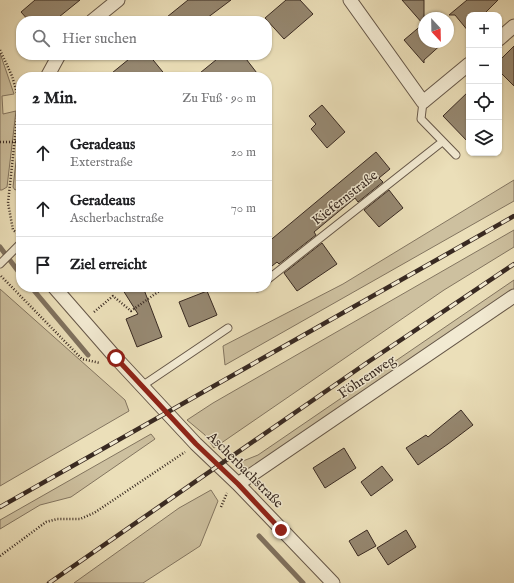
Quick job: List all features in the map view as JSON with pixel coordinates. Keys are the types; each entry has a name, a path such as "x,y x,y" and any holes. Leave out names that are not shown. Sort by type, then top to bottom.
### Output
{"street":[{"path":"98,16 118,0"},
{"path":"350,0 423,102 466,66"},
{"path":"502,36 514,26"},
{"path":"50,72 56,60"},
{"name":"Ascherbachstraße","path":"62,292 83,321 152,397 196,444 238,484 333,583"},
{"name":"Föhrenweg","path":"238,484 514,296"}],"lane":[{"path":"423,102 422,120 456,155"},
{"name":"Kiefernstraße","path":"272,276 442,142"},
{"path":"0,264 16,248"},
{"path":"142,386 228,328"}],"path":[{"path":"0,50 16,88"},
{"path":"16,134 8,203 13,230 16,232"},
{"path":"0,142 15,142"},
{"path":"0,275 16,291"},
{"path":"17,292 82,359"},
{"path":"83,321 113,296 131,311 158,292"},
{"path":"0,556 46,522 57,519 80,519 94,513 196,444"},
{"path":"222,507 227,495"}],"shaded area":[{"path":"0,53 14,94 2,96 3,114 16,111 7,187 2,190 0,190"},
{"path":"16,162 16,190 13,187"},
{"path":"514,180 514,201 225,365 223,346 343,284"},
{"path":"514,230 514,247 444,290 214,448 205,435 187,420 213,403"},
{"path":"514,280 514,291 247,471 235,467 243,461 258,455"},
{"path":"0,289 125,400 129,411 0,486"},
{"path":"151,434 155,439 71,497 40,505 0,529 0,520"},
{"path":"211,490 218,501 200,546 143,583 74,583 179,508"}],"building":[{"path":"35,0 80,0 60,16 25,16 21,12"},
{"path":"188,0 231,0 210,16 168,16"},
{"path":"286,0 300,0 313,14 284,39 272,26 272,16 267,16"},
{"path":"402,0 424,0 424,12 418,12 418,18"},
{"path":"467,0 498,0 486,12 466,12 466,28 453,12"},
{"path":"418,28 418,48 437,48 424,60 424,63 404,40"},
{"path":"514,46 514,86 502,74 502,58"},
{"path":"128,60 153,60 163,72 113,72"},
{"path":"216,60 247,60 256,72 201,72"},
{"path":"466,94 466,140 443,116"},
{"path":"322,105 345,132 327,148 311,129 316,124 309,116"},
{"path":"376,152 390,169 379,178 383,182 358,202 355,198 314,232 316,235 279,264 277,262 272,266 272,239"},
{"path":"389,190 403,208 379,227 364,210"},
{"path":"322,243 337,264 297,291 284,273"},
{"path":"124,292 145,292 162,337 137,347 126,319 138,314"},
{"path":"207,292 217,315 189,327 179,302"},
{"path":"461,410 473,425 418,465 406,448 426,435 428,437"},
{"path":"344,448 356,468 325,488 313,468"},
{"path":"382,466 393,480 371,496 361,482"},
{"path":"367,530 376,546 358,556 349,541"},
{"path":"406,530 416,547 388,565 377,548"}],"waterway":[{"path":"0,247 16,268"},
{"path":"35,292 88,355"},
{"path":"259,536 303,583"}],"railway":[{"path":"0,507 514,216"},
{"path":"49,583 368,362 514,264"}],"route":[{"path":"116,358 196,444 238,484 281,530"}]}
